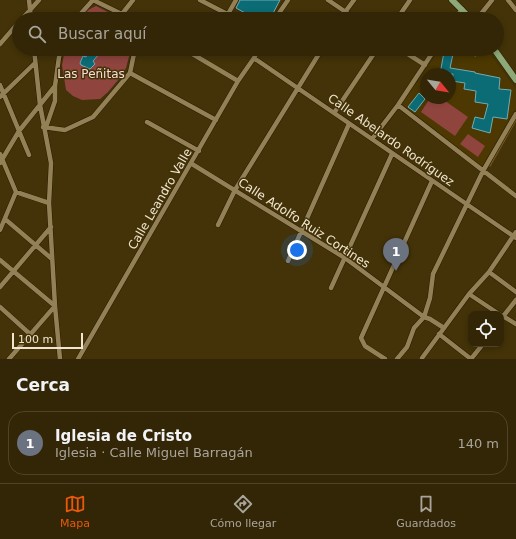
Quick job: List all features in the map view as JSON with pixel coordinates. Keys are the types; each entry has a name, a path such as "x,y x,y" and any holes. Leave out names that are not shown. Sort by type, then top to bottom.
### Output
{"main road":[{"path":"452,0 465,12"},
{"path":"499,56 516,80"}],"street":[{"path":"29,0 31,12"},
{"path":"32,12 38,0"},
{"path":"82,12 93,0 118,12"},
{"path":"124,12 133,0"},
{"path":"200,0 224,12"},
{"path":"229,12 236,0"},
{"path":"280,12 288,0"},
{"path":"328,0 345,11 354,0"},
{"path":"402,12 410,0"},
{"path":"483,12 492,0"},
{"path":"508,0 516,10"},
{"path":"0,44 12,30"},
{"path":"35,56 40,105 51,164 49,203 55,306 60,359"},
{"path":"44,127 55,101 60,56"},
{"path":"44,127 65,130 93,117 130,73 134,56"},
{"path":"196,56 238,81"},
{"path":"218,225 235,190 318,56"},
{"path":"334,113 372,56"},
{"path":"411,56 425,65"},
{"path":"372,139 398,105 431,56"},
{"name":"Calle Leandro Valle","path":"78,359 192,164 238,81 254,58"},
{"name":"Calle Abelardo Rodríguez","path":"254,58 467,205 515,235"},
{"path":"2,95 35,62"},
{"path":"130,73 216,120"},
{"path":"0,85 2,95 29,155"},
{"path":"0,230 16,192 1,159 19,131 56,86"},
{"path":"398,105 516,196"},
{"path":"397,359 407,347 414,328 424,317 430,298 433,274 483,171 516,114"},
{"path":"147,122 199,151"},
{"path":"288,261 349,124"},
{"path":"331,288 392,154"},
{"name":"Calle Adolfo Ruiz Cortines","path":"192,164 345,258 383,288 424,317 444,328"},
{"path":"385,359 365,346 361,338 432,181"},
{"path":"16,192 49,203"},
{"path":"5,219 52,259"},
{"path":"0,287 51,227"},
{"path":"422,358 469,294 489,272 515,235"},
{"path":"0,260 55,306"},
{"path":"489,272 516,292"},
{"path":"469,294 494,311"},
{"path":"504,313 516,300"},
{"path":"9,359 55,306"},
{"path":"0,307 30,334"},
{"path":"504,318 516,324"},
{"path":"439,334 471,359 480,347"}],"shaded area":[{"path":"435,56 491,56 516,89 516,108 482,166 402,104 420,78 420,104 456,104 456,68 427,68"}],"green space":[{"path":"96,6 108,12 86,12"},
{"name":"Las Peñitas","path":"64,56 129,56 126,68 119,79 100,99 82,100 73,96 66,90 62,65"},
{"path":"426,104 450,104 468,117 455,136 421,112"},
{"path":"468,134 485,146 478,157 460,144"}],"building":[{"path":"240,0 280,0 274,12 243,12 236,8"},
{"path":"83,56 97,56 93,61 95,64 90,69 81,65 80,63"},
{"path":"443,56 453,56 450,68 441,68"},
{"path":"456,69 500,78 499,89 511,90 507,119 493,117 490,133 472,128 475,117 484,119 488,104 475,102 476,91 464,89 465,83 456,82"},
{"path":"419,93 421,104 415,112 408,107"}],"waterway":[{"path":"490,166 516,120"}],"place":[{"name":"Iglesia de Cristo","path":"396,271"}]}
